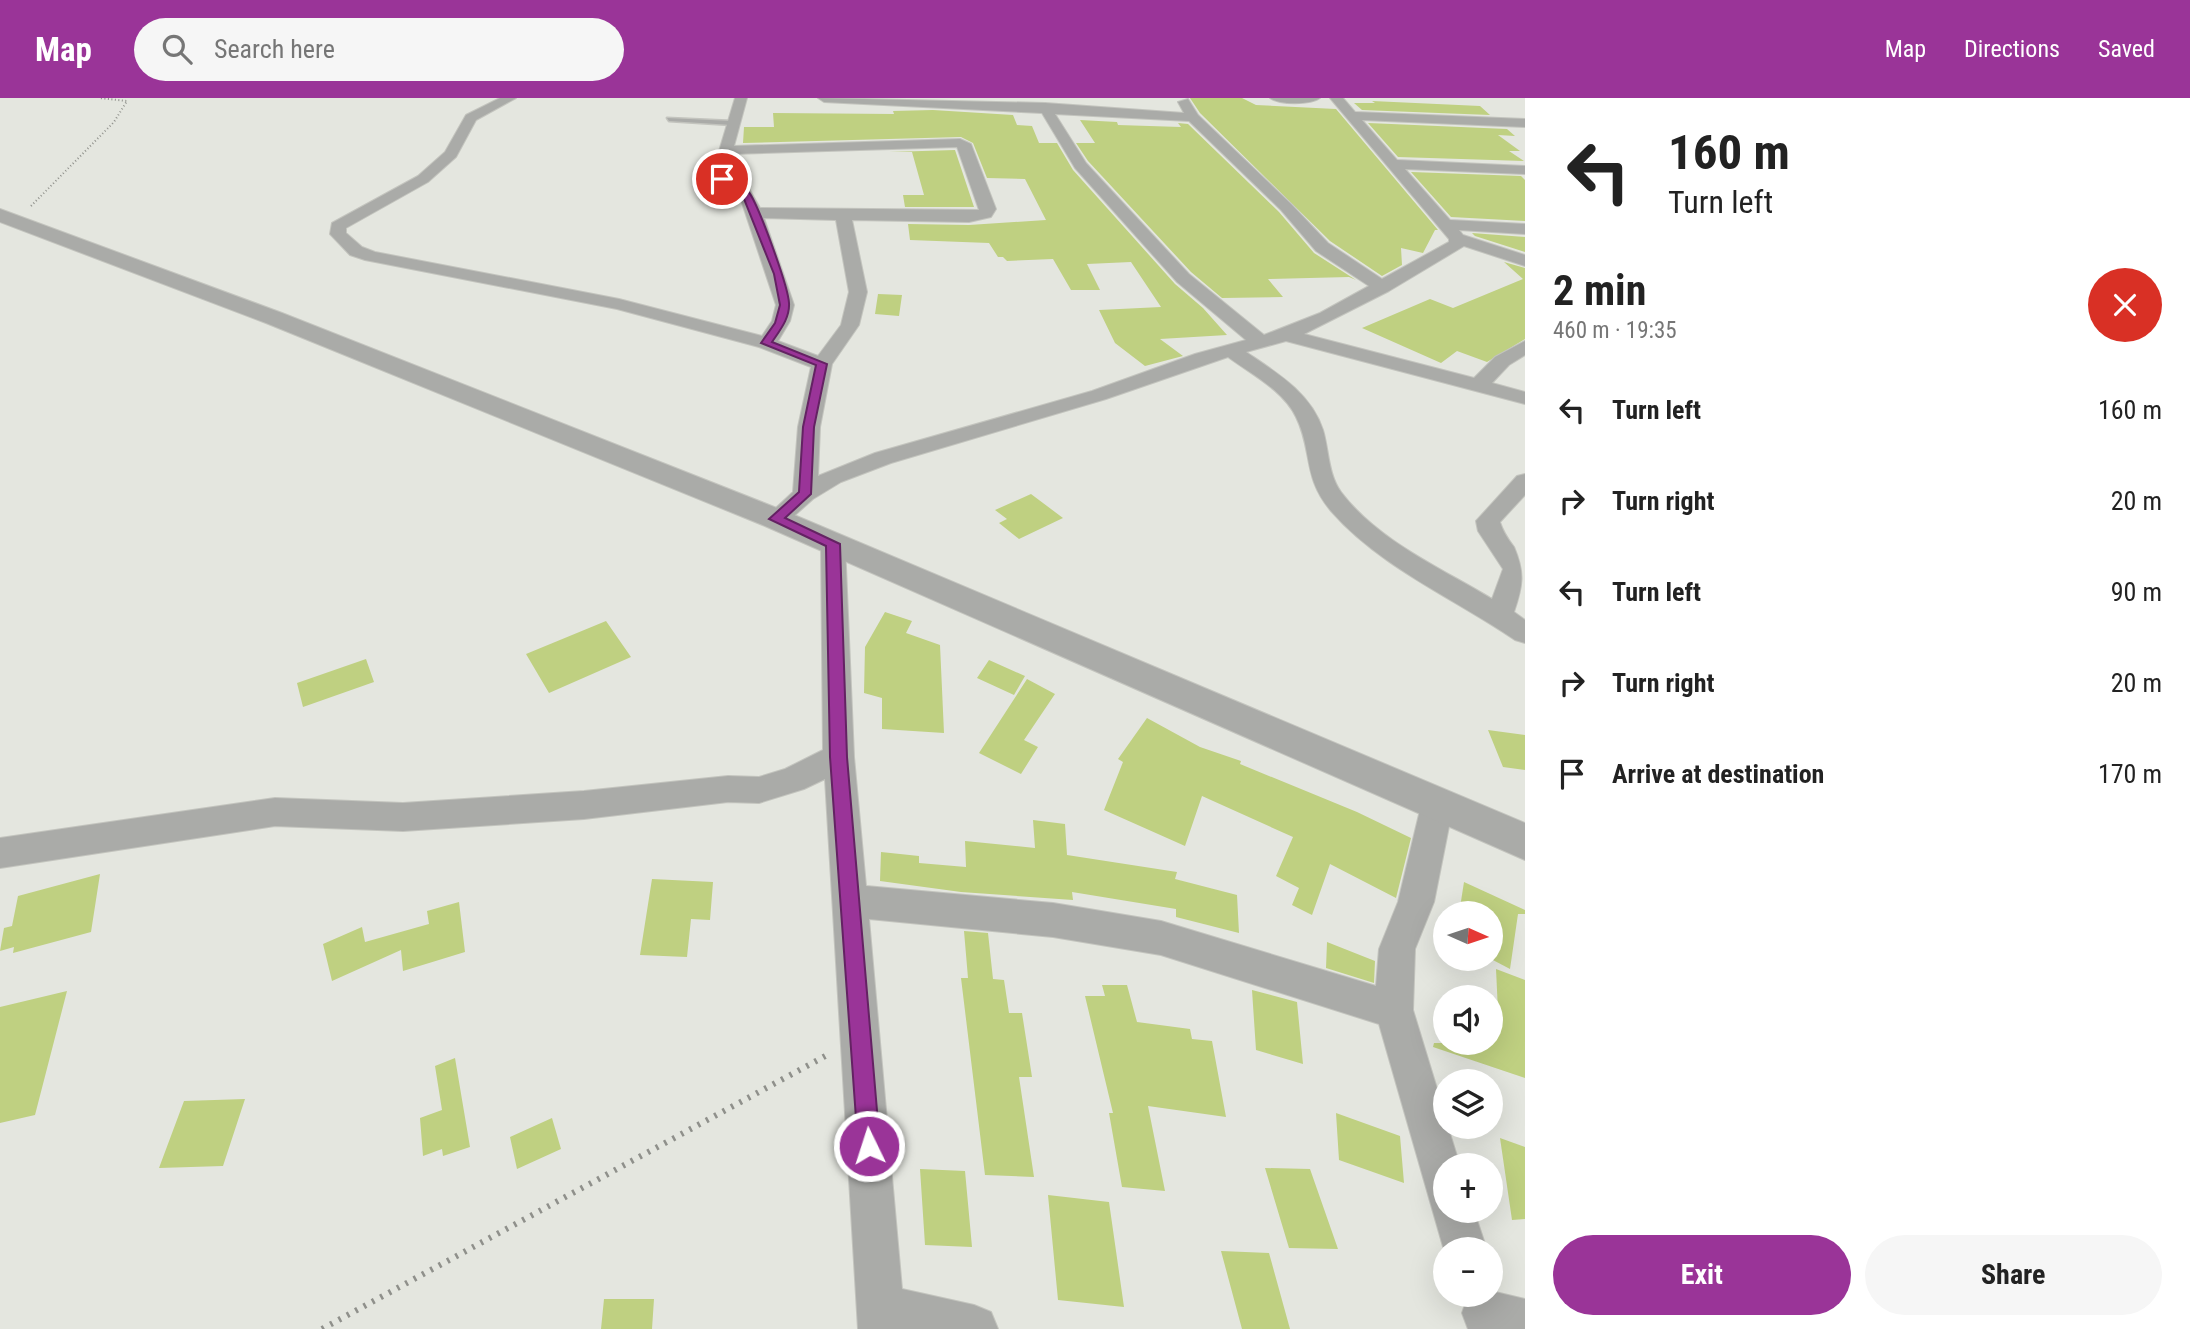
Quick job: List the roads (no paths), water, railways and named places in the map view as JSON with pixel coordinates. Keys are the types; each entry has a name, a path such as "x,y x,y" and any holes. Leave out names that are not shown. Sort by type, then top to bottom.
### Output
{"street":[{"path":"510,98 471,118 451,154 424,179 346,219 338,226 338,234 343,242 356,251 394,262 578,295 766,343 822,364"},
{"path":"741,98 720,171 722,179 745,192 762,240 779,274 785,305 780,323 766,343"},
{"path":"824,98 873,98 1193,117"},
{"path":"1183,98 1193,117 1286,207 1322,247 1382,287"},
{"path":"1276,98 1314,98"},
{"path":"776,519 805,494 833,477 883,458 1099,395 1231,350 1286,335 1382,287 1457,244 1452,232 1336,98"},
{"path":"1045,107 1080,165 1183,278 1260,342"},
{"path":"1350,116 1525,123"},
{"path":"724,150 960,144 965,147 988,209 985,214 970,217 754,213"},
{"path":"1393,164 1525,170"},
{"path":"805,494 809,427 822,364 850,325 858,292 843,215"},
{"path":"4,216 274,318 776,519 1525,842"},
{"path":"1452,232 1525,229"},
{"path":"1452,232 1525,261"},
{"path":"1286,335 1525,398"},
{"path":"1478,386 1502,361 1525,347"},
{"path":"1231,350 1282,387 1297,402 1312,430 1323,487 1343,510 1413,564 1500,615 1525,633"},
{"path":"1500,615 1516,569 1490,531 1488,521 1525,481"},
{"path":"833,544 839,757 882,1318 974,1329"},
{"path":"0,853 212,819 275,812 403,817 584,806 728,789 759,790 793,780 839,757"},
{"path":"1435,1153 1394,1010 1397,949 1416,902 1437,806"},
{"path":"852,901 1053,920 1161,938 1394,1010"}],"lane":[{"path":"669,119 732,123"}]}
